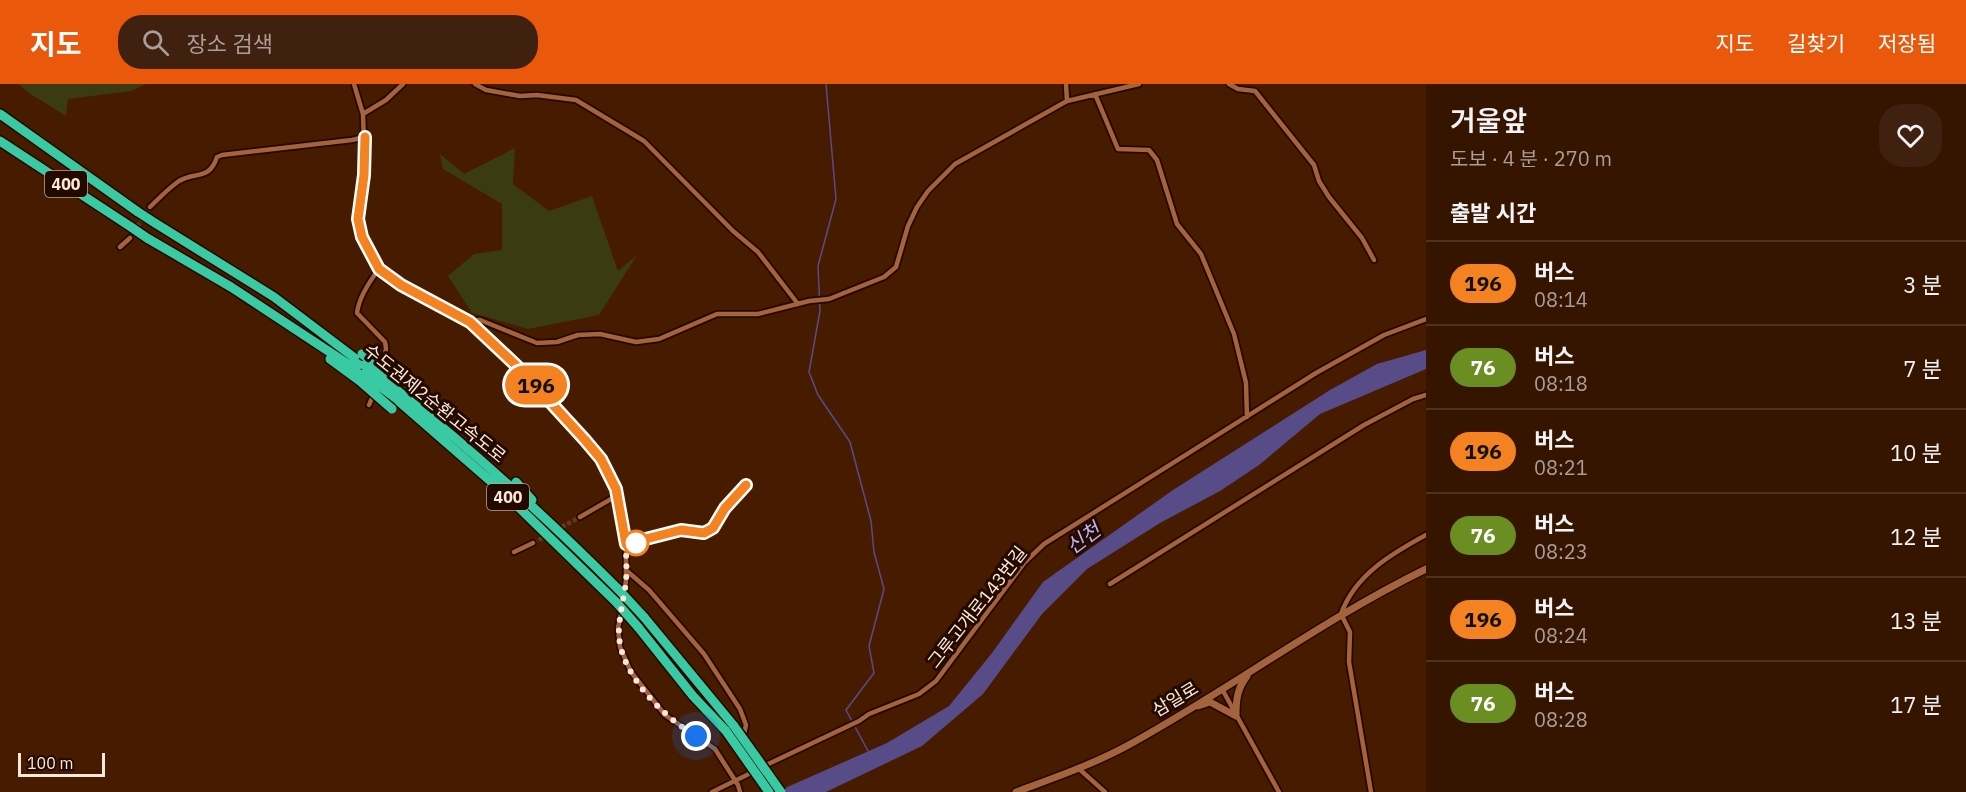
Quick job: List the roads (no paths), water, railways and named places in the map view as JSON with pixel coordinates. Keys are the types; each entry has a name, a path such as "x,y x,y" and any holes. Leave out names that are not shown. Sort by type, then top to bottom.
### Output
{"highway":[{"name":"수도권제2순환고속도로","path":"0,114 154,223 274,297 362,373 443,426 587,559 644,617 781,792"},
{"name":"400","path":"0,141 147,238 231,287 362,373"},
{"path":"274,297 388,373"},
{"path":"362,373 392,409"},
{"name":"수도권제2순환고속도로","path":"396,394 551,537 616,602 693,696 730,729 769,792"},
{"path":"482,478 551,537"},
{"path":"516,482 587,559"}],"main road":[{"name":"삼일로","path":"1016,792 1078,768 1133,743 1341,614 1426,569"},
{"path":"1187,710 1210,702 1236,716 1237,695 1241,684 1251,670"}],"street":[{"path":"354,84 363,114 365,137 364,175 358,219 362,237 379,269 401,285 467,320 520,369 585,440 608,469 618,495 626,544 627,571 618,628 620,647 631,672 665,715 715,749 740,792"},
{"path":"363,114 386,100 403,84"},
{"path":"475,84 486,90 520,96 537,95 576,100 644,141 733,231 758,252 798,304"},
{"path":"1066,84 1067,101"},
{"path":"467,320 480,320 537,343 557,342 578,335 600,334 636,342 658,339 717,314 758,314 830,298 884,277 896,267 908,226 917,207 955,164 1067,101 1139,84"},
{"path":"1229,84 1255,91 1314,165 1318,181 1362,238 1374,260"},
{"path":"1095,94 1118,149 1149,150 1157,160 1177,224 1201,254 1234,334 1246,383 1247,417"},
{"path":"150,207 177,182 208,172 214,167 217,157 222,155 352,141 365,137"},
{"path":"120,247 130,238"},
{"path":"369,405 384,366 387,348 385,342 357,314 358,304 370,280 379,269"},
{"name":"그루고개로143번길","path":"712,792 859,721 869,714 919,693 936,681 1025,562 1044,544 1316,373 1384,335 1426,319"},
{"path":"1110,584 1364,425 1413,399 1426,395"},
{"path":"626,544 681,530 704,533 713,528 725,508 746,485"},
{"path":"580,518 618,495"},
{"name":"삼일로","path":"1341,614 1356,588 1377,564 1426,535"},
{"path":"514,552 533,543"},
{"path":"627,571 649,590 704,654 740,709 746,724 744,734"},
{"path":"1341,614 1350,632 1349,662 1371,792"},
{"path":"1222,689 1279,792"},
{"path":"1078,768 1105,792"}],"waterway":[{"path":"826,84 836,199 818,266 820,311 809,372 818,395 850,442 871,521 874,552 884,589 869,646 874,673 846,710 868,751"}],"tunnel":[{"path":"130,238 150,207"},
{"path":"533,543 580,517"}],"water label":[{"name":"신천","path":"1083,538"}]}
